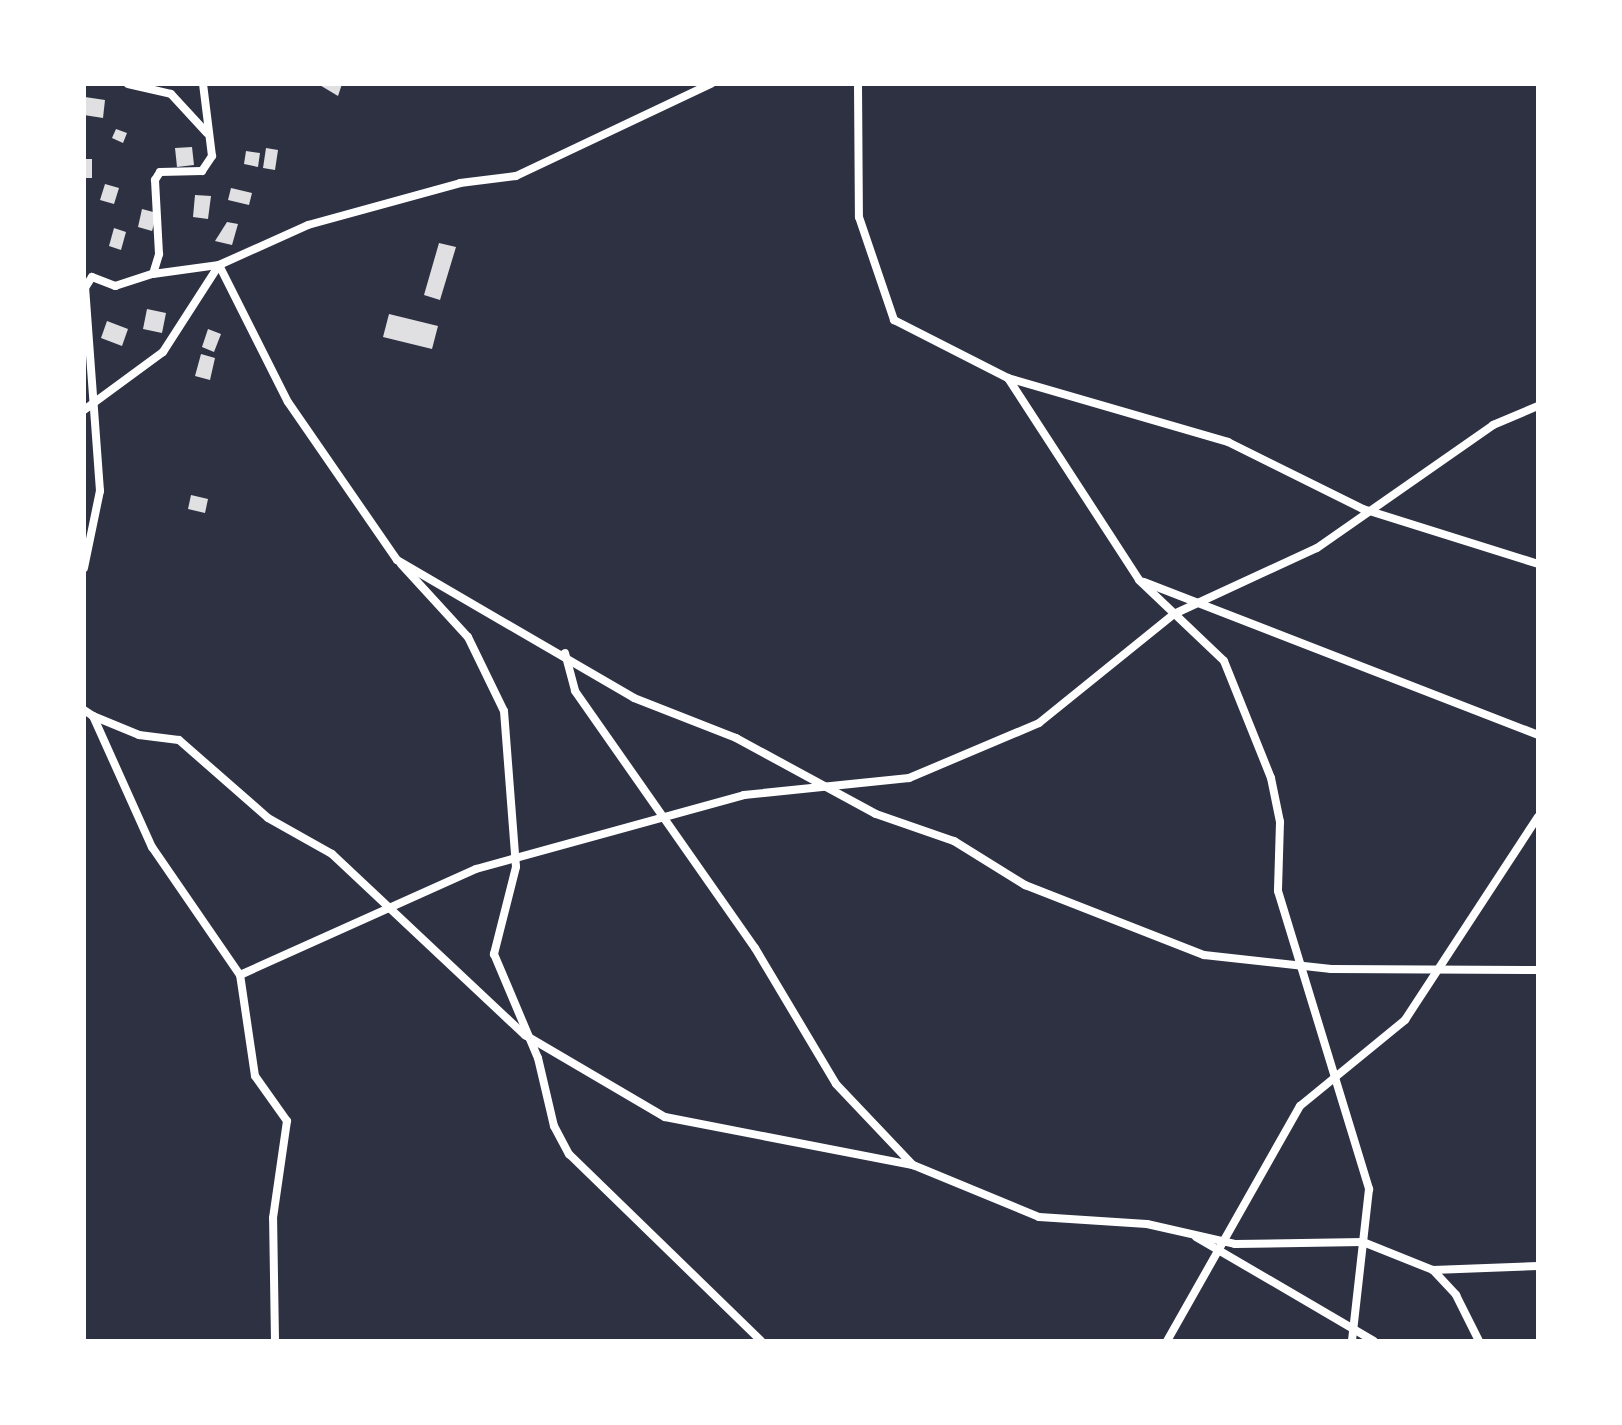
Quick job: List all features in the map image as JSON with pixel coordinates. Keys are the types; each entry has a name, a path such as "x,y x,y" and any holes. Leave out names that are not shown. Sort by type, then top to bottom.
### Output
{"street":[{"path":"128,84 171,94 207,133"},
{"path":"153,274 159,254 155,180 160,172 202,171 212,156 203,84"},
{"path":"84,568 100,491 87,408 94,349 85,288 92,277 115,286 153,274 219,265 308,225 460,183 516,176 711,84"},
{"path":"858,84 859,217 894,320 1008,378 1228,442 1363,509 1538,564"},
{"path":"87,408 163,352 219,265"},
{"path":"219,265 288,402 397,560 490,671 504,711 515,858 494,954 569,1154 761,1341"},
{"path":"1008,378 1139,580 1224,661 1238,689 1271,778 1280,822 1278,891 1369,1189 1353,1336"},
{"path":"240,975 389,906 515,858 744,795 909,778 1039,723 1174,614 1317,548 1363,509 1493,425 1538,406"},
{"path":"397,560 565,653 634,698 736,738 820,787 954,841 1025,885 1180,947 1303,965 1433,972 1477,964 1538,970"},
{"path":"1139,580 1538,735"},
{"path":"565,653 575,691 666,816 836,1084 913,1165"},
{"path":"84,710 139,735 179,740 268,818 332,854 525,1035 665,1117 913,1165 1039,1217 1222,1241 1363,1242 1433,1270 1538,1266"},
{"path":"93,716 152,847 240,975 255,1076 287,1121 273,1218 275,1341"},
{"path":"1167,1341 1300,1106 1335,1074 1405,1020 1433,972 1538,817"},
{"path":"1193,1235 1216,1253 1353,1336 1374,1341"},
{"path":"1433,1270 1456,1295 1479,1341"}],"building":[{"path":"318,84 342,84 338,96"},
{"path":"85,97 105,100 103,118 84,115"},
{"path":"116,129 127,133 123,143 112,138"},
{"path":"192,147 194,165 177,167 175,148"},
{"path":"266,148 278,150 275,170 263,168"},
{"path":"246,151 260,153 258,167 244,164"},
{"path":"84,159 92,159 92,178 84,178"},
{"path":"105,184 119,188 114,204 100,200"},
{"path":"231,188 252,193 249,205 228,200"},
{"path":"195,195 211,196 208,219 193,217"},
{"path":"142,209 157,213 152,231 138,227"},
{"path":"227,222 238,224 232,245 215,241"},
{"path":"114,228 126,232 121,250 109,246"},
{"path":"439,243 456,247 440,300 424,295"},
{"path":"147,309 166,313 162,333 143,329"},
{"path":"389,314 438,326 432,349 383,337"},
{"path":"107,321 128,329 122,346 101,338"},
{"path":"208,329 221,334 214,352 202,347"},
{"path":"201,354 215,358 210,380 195,376"},
{"path":"191,495 208,499 205,513 188,509"}]}
